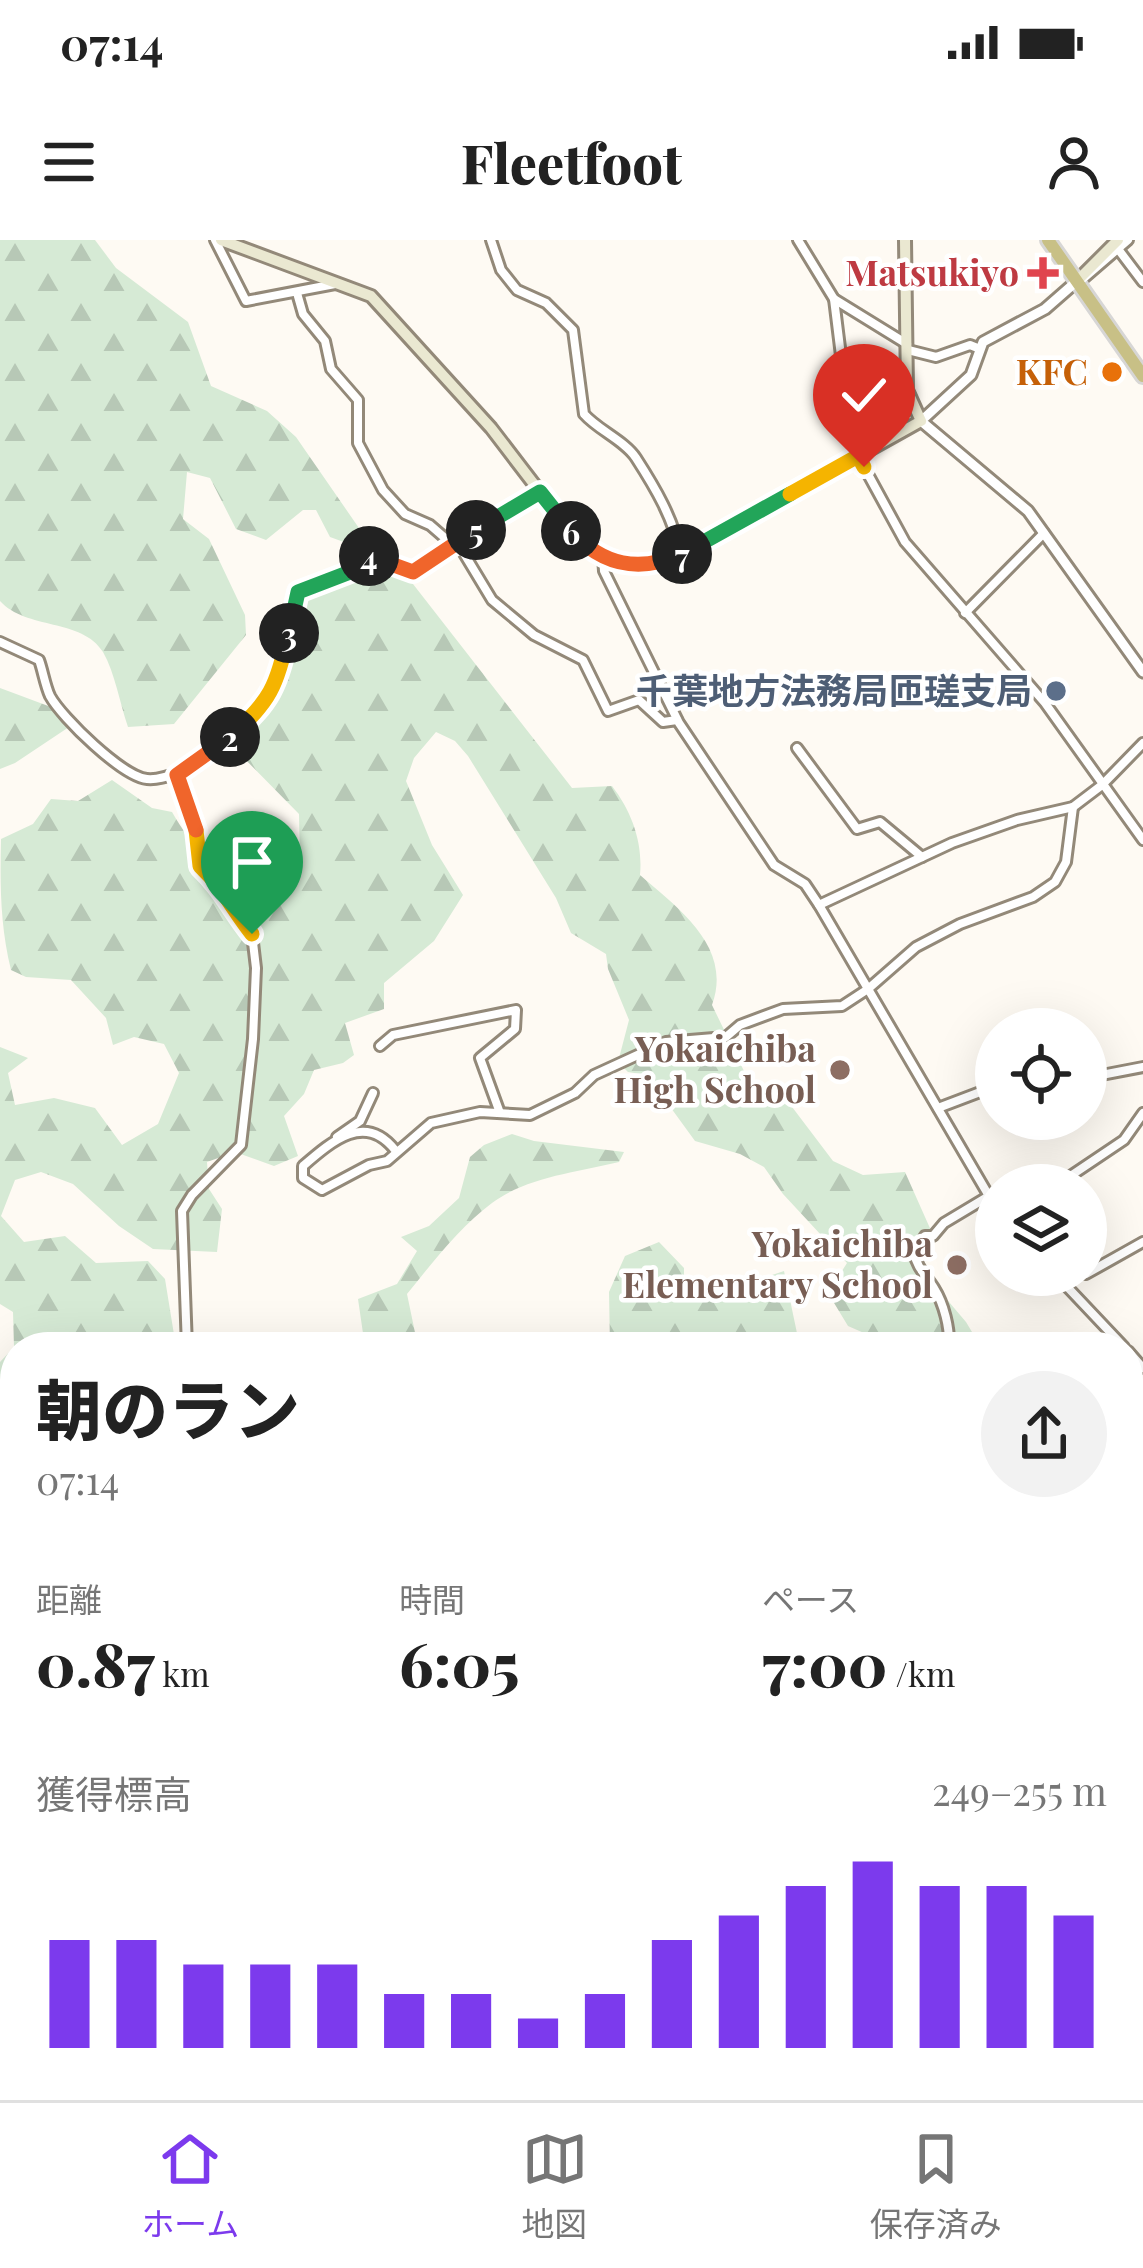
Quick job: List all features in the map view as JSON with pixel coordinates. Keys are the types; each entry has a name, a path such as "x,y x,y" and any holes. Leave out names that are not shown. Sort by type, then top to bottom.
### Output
{"highway":[{"path":"1048,240 1143,376"}],"main road":[{"path":"218,240 370,296 491,428 582,543 603,557 645,566 681,555 920,421 908,390 905,240"},
{"path":"1077,281 1118,244"}],"street":[{"path":"218,240 246,302 338,283"},
{"path":"491,240 501,270 517,290 546,302 573,330 584,414 635,456 641,472 664,501 681,555"},
{"path":"798,240 834,299 852,445 905,542 1045,703 1143,840"},
{"path":"1128,240 1118,244 1143,282"},
{"path":"1077,281 1046,309 990,337 964,384 920,421 1010,492 1045,532 1143,672"},
{"path":"297,293 303,314 325,340 331,369 358,400 361,453 383,490 405,514 455,543 492,601 535,635 583,660 608,711 639,700 663,722 677,720"},
{"path":"834,299 908,347 936,357 970,345 980,349"},
{"path":"0,642 39,660 50,696 114,761 144,779 177,775 210,754 266,703 278,681 298,592 358,569 366,557 375,555 413,572 419,570 540,492"},
{"path":"965,613 1045,532"},
{"path":"603,557 604,571 677,720 774,865 805,884 819,905 975,1172"},
{"path":"819,905 1017,820 1073,807 1102,785 1143,742"},
{"path":"797,748 857,829 880,823 922,857"},
{"path":"177,775 195,818 200,866 225,890 232,909 252,934 256,968 241,1144 182,1211 186,1332"},
{"path":"373,1093 360,1121 304,1166 303,1178 322,1190 332,1188 369,1165 387,1161 431,1123 480,1112 530,1115 552,1106 594,1075 667,1042 726,1036 740,1025 783,1009 842,1006 916,947 960,924 1033,897 1055,882 1066,862 1073,807"},
{"path":"380,1046 393,1035 516,1010 516,1026 480,1058 500,1113"},
{"path":"1107,1074 1143,1067"},
{"path":"938,1108 975,1094"},
{"path":"1088,1164 1124,1140 1143,1113"},
{"path":"332,1141 366,1130 383,1135 395,1150"},
{"path":"948,1332 935,1290 914,1253 925,1236 933,1236 944,1223 975,1204"},
{"path":"1107,1262 1143,1242"},
{"path":"1076,1296 1110,1332"}],"green space":[{"path":"0,240 95,240 116,268 188,322 211,386 267,411 296,437 370,544 363,549 330,537 316,510 303,510 266,540 236,529 210,478 187,472 183,519 209,539 245,615 246,635 174,724 128,727 111,669 94,641 24,616 0,601"},
{"path":"370,562 406,575 572,788 612,786 635,828 640,875 685,916 709,947 717,984 712,1005 759,1102 783,1095 833,1161 863,1175 905,1172 933,1235 910,1256 972,1332 862,1332 848,1326 828,1293 847,1263 764,1167 740,1154 695,1141 647,1075 628,1072 618,1062 629,1020 606,954 571,933 556,898 468,756 455,741 436,732 414,758 406,781 432,845 463,895 434,941 384,983 384,1009 345,1023 354,1055 343,1063 314,1070 304,1094 284,1116 298,1156 274,1166 235,1152 207,1162 209,1189 222,1209 217,1252 153,1249 73,1184 41,1172 15,1180 1,1216 24,1242 65,1236 96,1263 148,1261 165,1279 174,1332 14,1332 13,1312 0,1304 0,1047 28,1058 8,1073 15,1105 54,1098 95,1108 122,1145 158,1124 179,1073 164,1044 134,1037 113,1045 106,1018 71,980 26,977 11,970 2,905 1,839 33,824 51,799 78,801 112,780 152,808 172,812 207,859 251,899 279,871 300,863 299,814 235,749 271,679 288,658 290,646 274,633 287,607 349,578"},
{"path":"0,688 51,707 72,725 0,769"},
{"path":"512,1134 624,1152 619,1162 537,1181 492,1203 458,1234 407,1294 415,1332 363,1332 358,1299 397,1284 417,1251 401,1237 429,1226 459,1198 470,1157 484,1145"},
{"path":"659,1242 684,1268 684,1302 784,1271 797,1332 610,1332 609,1292 625,1256"}],"place":[{"name":"Matsukiyo","path":"1043,273"},
{"name":"KFC","path":"1112,372"},
{"name":"千葉地方法務局匝瑳支局","path":"1056,691"},
{"name":"Yokaichiba High School","path":"840,1070"},
{"name":"Yokaichiba Elementary School","path":"957,1265"}],"route":[{"path":"252,934 232,909 225,890 200,866 195,818 177,775 210,754 266,703 278,681 298,592 358,569 366,557 375,555 413,572 419,570 540,492 591,550 623,564 654,565 681,555 858,456 864,467"}]}
